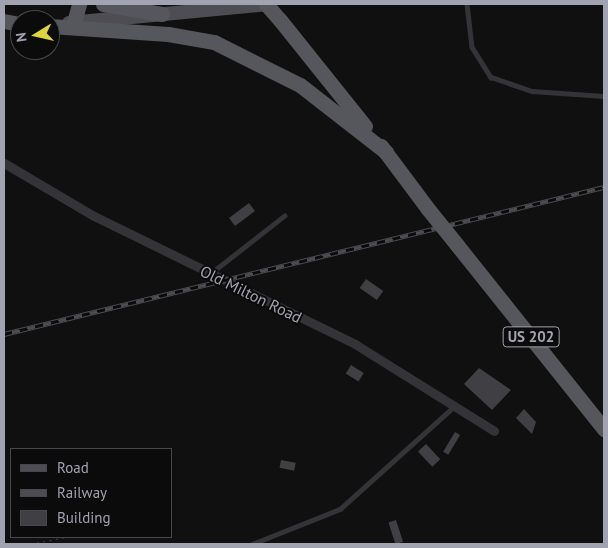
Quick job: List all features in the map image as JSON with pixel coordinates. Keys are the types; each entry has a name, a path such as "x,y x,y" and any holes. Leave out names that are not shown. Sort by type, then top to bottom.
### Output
{"highway":[{"path":"74,22 79,4"},
{"path":"103,4 162,14"},
{"name":"US 202","path":"268,4 386,152 428,209 604,429"},
{"path":"60,27 168,34 214,42 300,85 386,152"}],"main road":[{"path":"60,24 268,4"}],"street":[{"name":"Old Milton Road","path":"4,163 94,216 355,344 452,408 494,430"}],"lane":[{"path":"467,4 472,47 491,76 532,91 604,96"},
{"path":"210,274 284,216"},
{"path":"252,544 340,509 452,408"}],"path":[{"path":"30,544 62,538"}],"building":[{"path":"249,203 255,211 235,226 229,218"},
{"path":"366,279 383,291 377,300 360,288"},
{"path":"351,365 364,373 358,381 346,373"},
{"path":"479,368 511,390 492,410 464,384"},
{"path":"524,409 536,422 532,434 516,418"},
{"path":"455,432 460,435 448,455 443,452"},
{"path":"426,444 440,459 432,467 418,452"},
{"path":"281,460 296,463 294,471 279,468"},
{"path":"396,520 403,542 395,544 388,522"}],"railway":[{"path":"4,334 604,187"}]}
